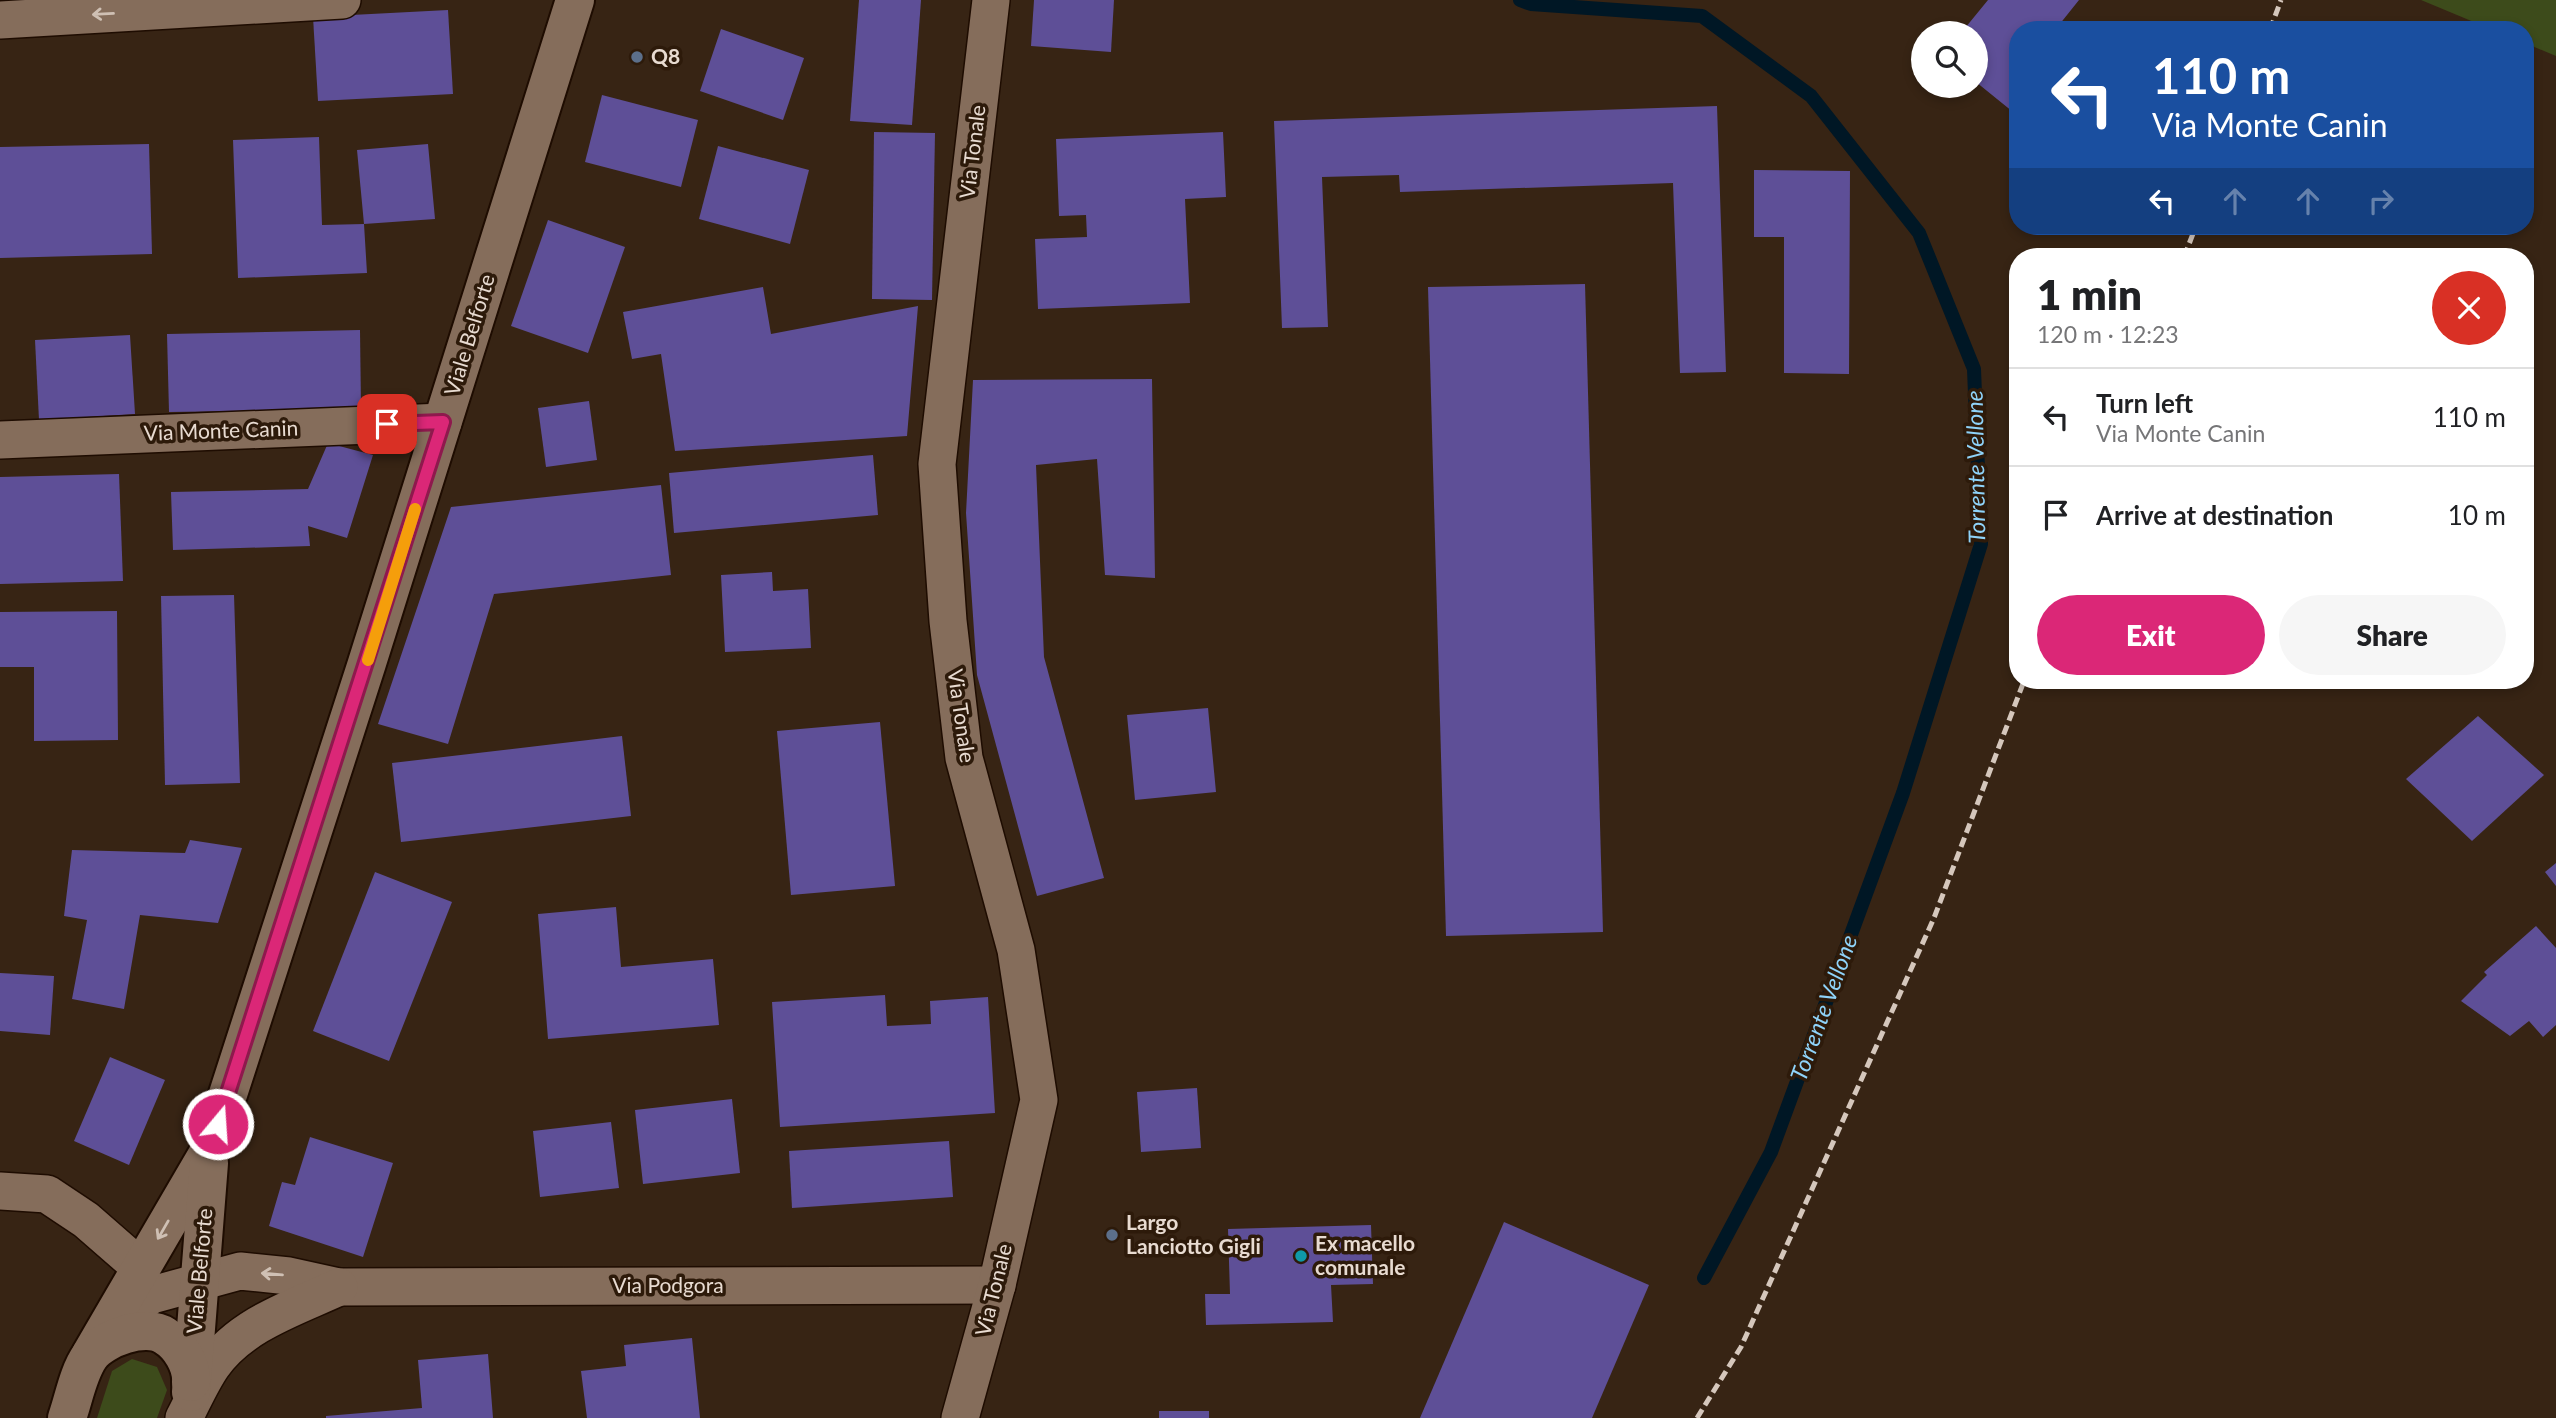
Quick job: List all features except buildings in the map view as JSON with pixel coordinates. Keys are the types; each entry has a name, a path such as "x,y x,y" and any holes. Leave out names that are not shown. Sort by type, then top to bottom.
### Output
{"main road":[{"name":"Viale Belforte","path":"186,1409 210,1150 575,0"},
{"name":"Viale Belforte","path":"67,1418 91,1354 210,1150"},
{"path":"91,1354 123,1334 145,1331 164,1334 181,1351 191,1371 186,1409"}],"street":[{"path":"0,20 342,0"},
{"name":"Via Tonale","path":"960,1418 997,1285 1039,1100 1016,950 964,758 948,621 937,464 991,0"},
{"name":"Via Monte Canin","path":"0,440 443,422"},
{"path":"0,1191 47,1194 86,1220 141,1268"},
{"name":"Via Podgora","path":"111,1320 152,1295 240,1271 289,1276 339,1287 997,1285"},
{"name":"Via Podgora","path":"186,1409 213,1364 239,1339 265,1321 339,1287"}],"green space":[{"path":"2421,0 2556,0 2556,56 2534,47 2534,21 2471,21"},
{"path":"132,1359 157,1367 167,1390 157,1418 97,1418 112,1371"}],"waterway":[{"name":"Torrente Vellone","path":"1520,0 1531,4 1702,16 1811,96 1919,233 1974,369 1981,544 1903,793 1771,1152 1704,1278"}],"railway":[{"path":"2273,21 2281,0"},
{"path":"2187,248 2193,235"},
{"path":"1697,1418 1741,1347 1934,918 2021,689"}],"slow traffic":[{"path":"368,660 415,509"}],"place":[{"name":"Q8","path":"637,57"},
{"name":"Largo Lanciotto Gigli","path":"1112,1235"},
{"name":"Ex macello comunale","path":"1301,1256"}],"route":[{"path":"218,1124 443,422 387,424"}]}
